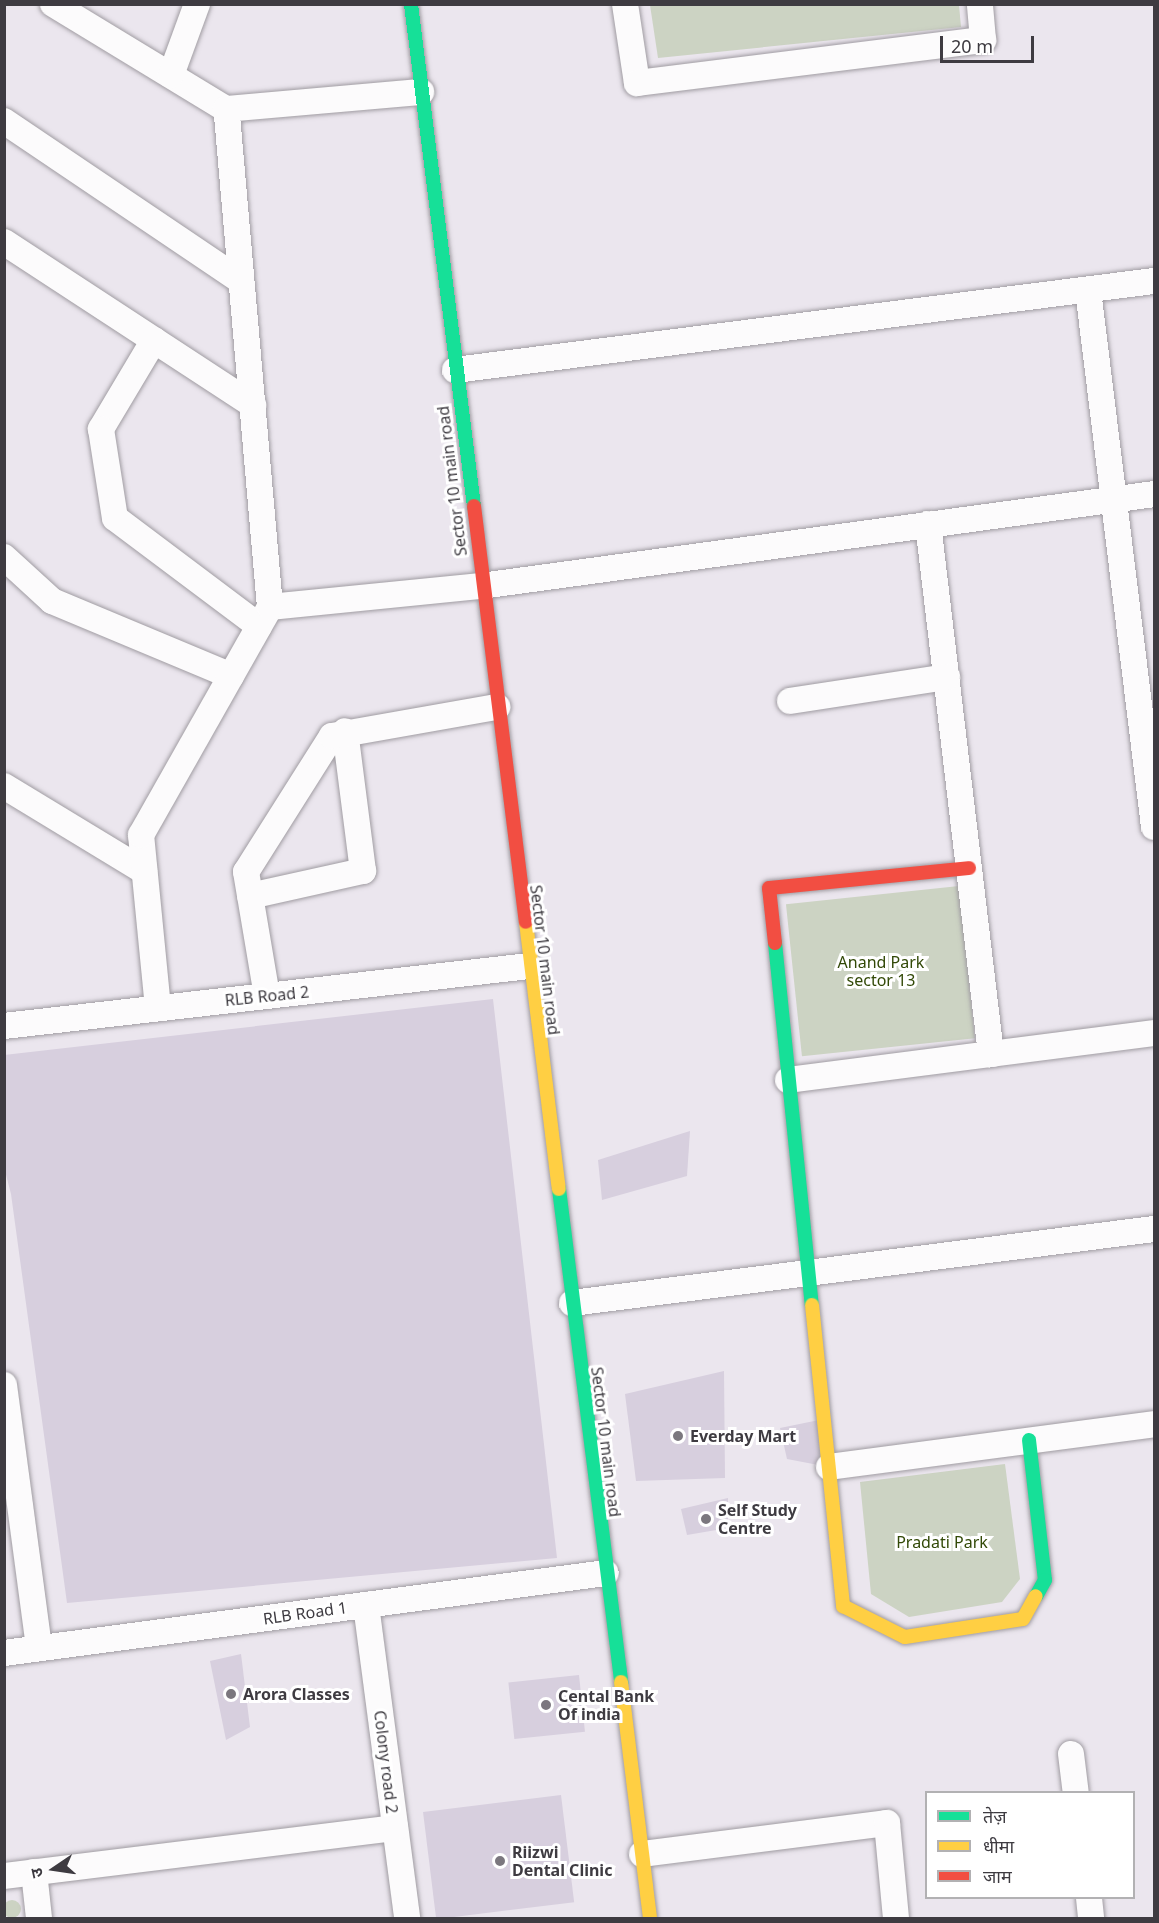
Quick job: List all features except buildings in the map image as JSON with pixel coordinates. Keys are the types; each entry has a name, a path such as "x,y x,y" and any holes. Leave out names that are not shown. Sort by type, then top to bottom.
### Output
{"street":[{"path":"53,4 226,109 421,92"},
{"path":"171,75 196,4"},
{"name":"Sector 10 main road","path":"411,4 481,586 650,1918"},
{"path":"626,4 637,83 983,40 980,4"},
{"path":"158,1008 141,835 265,617 253,405 226,109"},
{"path":"4,121 242,281"},
{"path":"4,242 253,405"},
{"path":"455,370 1155,281"},
{"path":"1088,290 1114,498 1146,684 1155,827"},
{"path":"154,340 101,429 115,518 265,617 1155,494"},
{"path":"928,524 991,1054"},
{"path":"4,557 52,601 231,676"},
{"path":"790,700 947,677"},
{"path":"267,996 246,872 332,736 345,731 497,707"},
{"path":"249,896 363,871 345,731"},
{"path":"4,786 144,871"},
{"path":"969,868 769,888 843,1605 905,1637 1023,1619 1045,1580 1029,1440"},
{"name":"RLB Road 2","path":"4,1026 529,966"},
{"path":"788,1080 1155,1033"},
{"path":"572,1303 1155,1229"},
{"path":"4,1385 8,1431 39,1648"},
{"path":"829,1467 1155,1424"},
{"name":"RLB Road 1","path":"4,1653 606,1573"},
{"name":"Colony road 2","path":"366,1605 406,1918"},
{"path":"1071,1754 1076,1791"},
{"path":"642,1854 887,1823 896,1918"},
{"path":"4,1876 395,1828"},
{"path":"34,1872 39,1918"},
{"path":"1089,1899 1091,1918"}],"green space":[{"path":"650,5 959,5 961,27 658,58"},
{"name":"Anand Park sector 13","path":"959,886 975,1038 802,1056 786,904"},
{"name":"Pradati Park","path":"1005,1464 1020,1579 1002,1602 909,1617 871,1594 860,1482"},
{"path":"8,1900 16,1900 21,1905 19,1916 8,1918 3,1913 3,1905"}],"traffic: fast":[{"path":"411,4 474,506"},
{"path":"775,943 812,1305"},
{"path":"559,1189 621,1682"},
{"path":"1029,1440 1045,1580 1036,1596"}],"traffic: slow":[{"path":"526,922 559,1189"},
{"path":"812,1305 843,1606 905,1637 1023,1619 1036,1596"},
{"path":"621,1682 650,1918"}],"traffic: jam":[{"path":"474,506 526,922"},
{"path":"775,943 769,888 969,868"}],"place":[{"name":"Everday Mart","path":"678,1436"},
{"name":"Self Study Centre","path":"706,1519"},
{"name":"Arora Classes","path":"231,1694"},
{"name":"Cental Bank Of india","path":"546,1705"},
{"name":"Riizwi Dental Clinic","path":"500,1861"}]}
